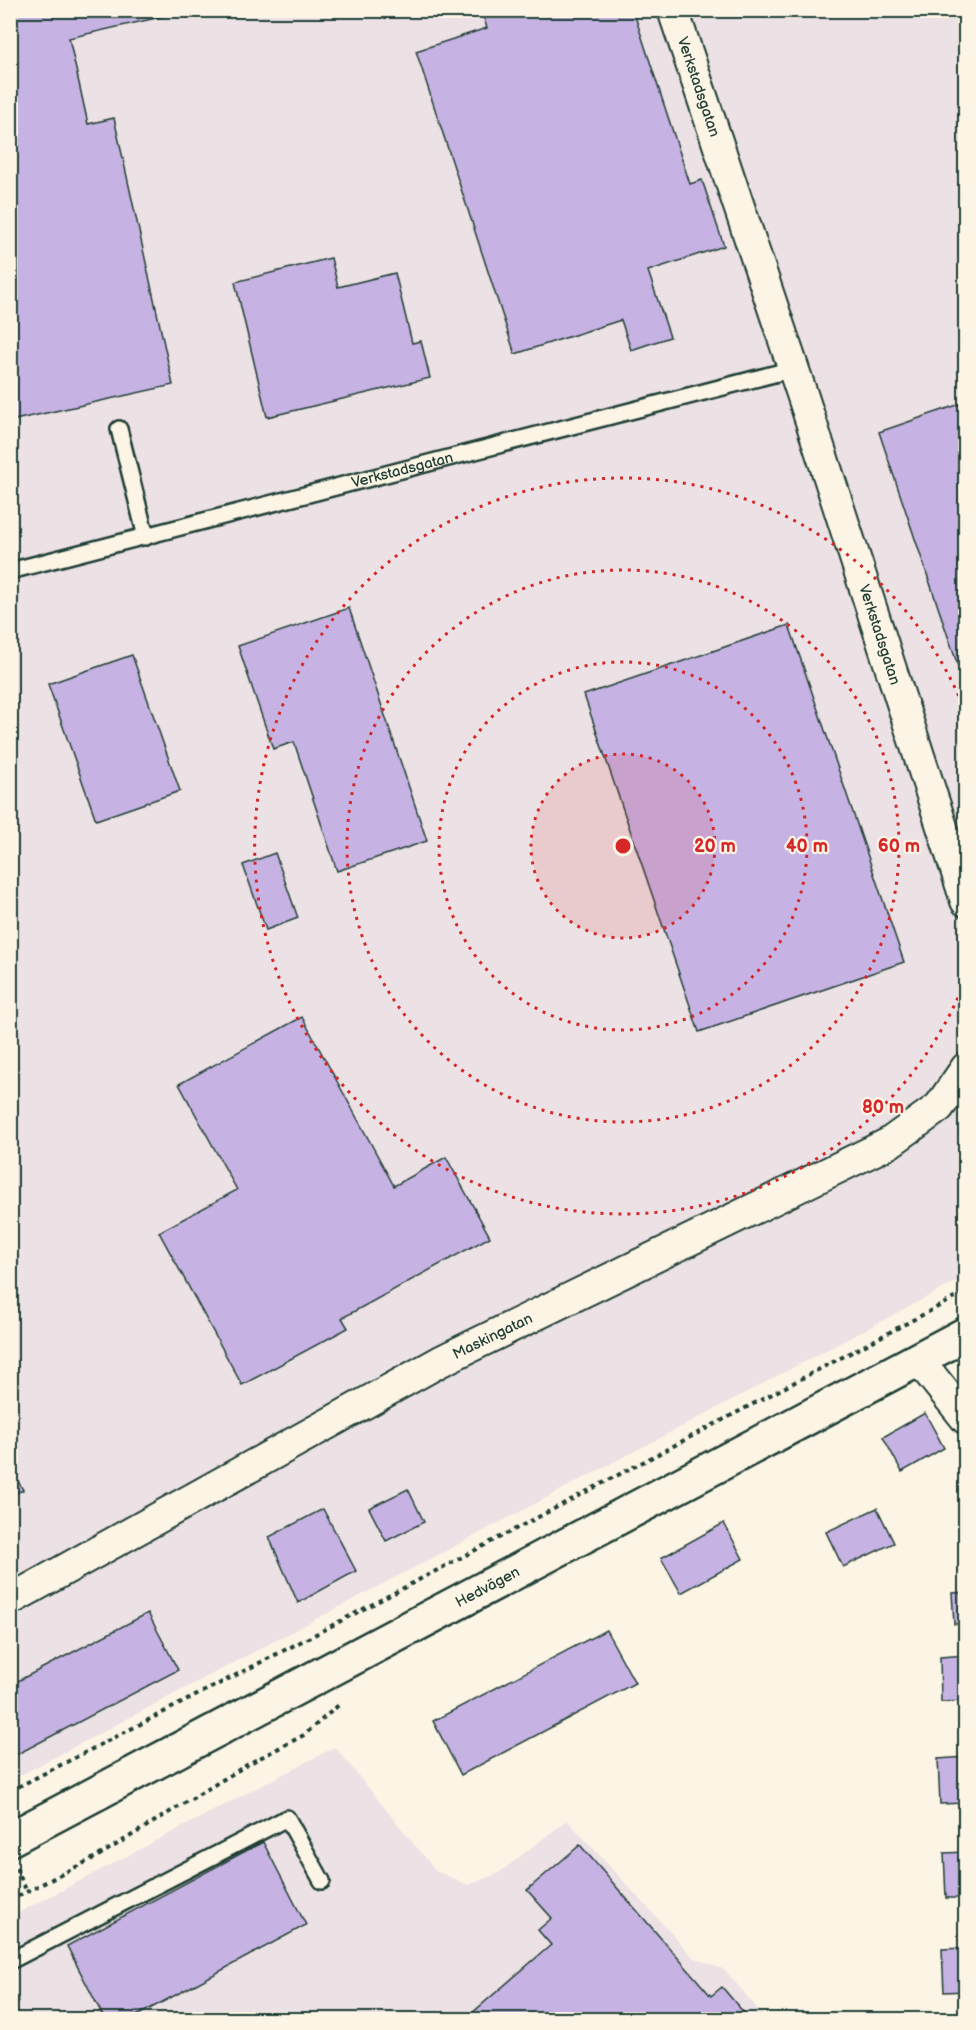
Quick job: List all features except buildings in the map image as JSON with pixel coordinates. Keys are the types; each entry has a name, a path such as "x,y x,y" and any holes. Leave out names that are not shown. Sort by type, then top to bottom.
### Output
{"main road":[{"name":"Hedvägen","path":"13,1852 966,1334"}],"street":[{"name":"Verkstadsgatan","path":"673,10 793,369 966,901"},
{"name":"Maskingatan","path":"10,1600 441,1361 889,1143 939,1107 966,1068"},
{"path":"918,1359 966,1419"}],"lane":[{"name":"Verkstadsgatan","path":"10,571 793,369"},
{"path":"119,429 146,537"},
{"path":"10,1961 287,1818 322,1881"}],"path":[{"path":"10,1791 335,1624 966,1292"},
{"path":"13,1852 27,1892"}],"shaded area":[{"path":"11,11 965,11 965,1277 11,1780"},
{"path":"335,1747 436,1871 468,1885 499,1873 567,1820 694,1958 725,1970 766,2019 11,2020 11,1917"}]}
